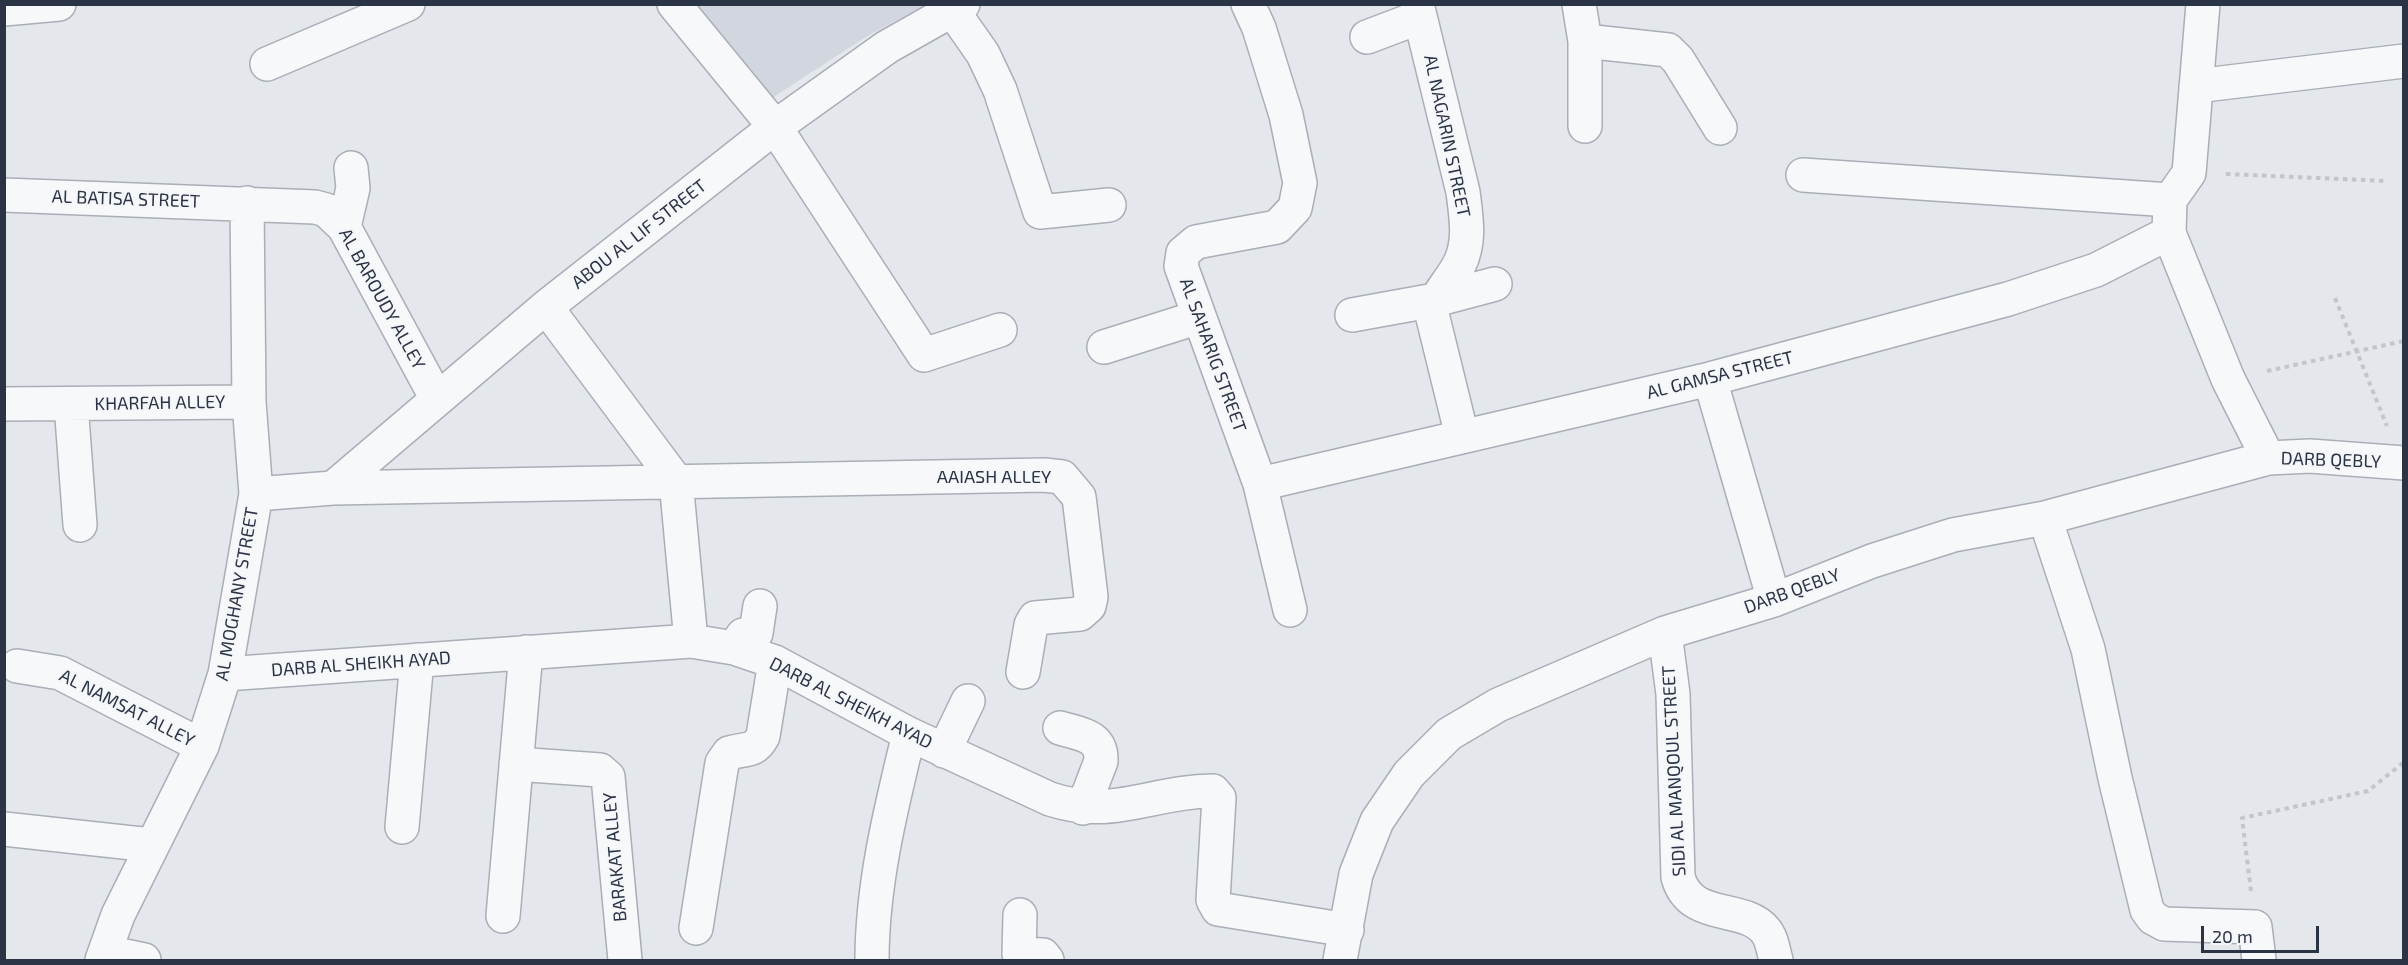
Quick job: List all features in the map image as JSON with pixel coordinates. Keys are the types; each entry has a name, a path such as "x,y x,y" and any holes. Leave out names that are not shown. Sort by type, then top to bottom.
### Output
{"street":[{"path":"4,9 58,4"},
{"path":"267,64 408,4"},
{"path":"674,4 775,127 924,355 999,330"},
{"name":"AL SAHARIG STREET","path":"1248,4 1259,28 1286,115 1300,183 1295,208 1277,227 1196,242 1188,246 1183,253 1181,266 1260,484 1290,610"},
{"path":"1579,4 1585,41 1585,126"},
{"path":"2203,4 2189,173 2170,201 2169,232 2228,379 2268,458"},
{"path":"955,6 983,54 1000,90 1040,212 1109,205"},
{"name":"ABOU AL LIF STREET","path":"333,488 546,308 775,127 887,47 955,6"},
{"path":"1367,37 1418,10"},
{"name":"AL NAGARIN STREET","path":"1418,10 1460,180 1467,223 1465,250 1458,266 1435,300"},
{"path":"1585,41 1668,50 1678,60 1720,128"},
{"path":"2196,86 2403,61"},
{"path":"344,227 352,188 351,168"},
{"path":"1803,175 2170,201"},
{"name":"AL BATISA STREET","path":"4,195 248,203"},
{"name":"AL BAROUDY ALLEY","path":"248,203 315,207 326,210 344,227 437,399"},
{"name":"AL MOGHANY STREET","path":"104,956 118,915 202,746 225,674 256,494 249,402 248,203"},
{"name":"AL GAMSA STREET","path":"1260,484 1710,379 2008,299 2096,270 2169,232"},
{"path":"1352,315 1435,300 1495,284"},
{"path":"1435,300 1432,314 1462,436"},
{"path":"546,308 676,481 691,641"},
{"path":"1104,346 1199,317"},
{"path":"1710,379 1774,600"},
{"name":"KHARFAH ALLEY","path":"4,404 249,402"},
{"name":"KHARFAH ALLEY","path":"70,404 80,525"},
{"name":"DARB QEBLY","path":"1344,945 1356,874 1377,821 1409,774 1449,734 1498,705 1665,633 1774,600 1872,561 1953,535 2045,518 2268,458 2310,456 2402,463"},
{"name":"AAIASH ALLEY","path":"676,481 1044,475 1062,477 1079,497 1091,597 1089,606 1080,614 1035,618 1031,625 1023,672"},
{"path":"256,494 333,488 676,481"},
{"path":"2045,518 2088,649 2115,778 2147,910 2153,918 2164,924 2255,927 2259,960"},
{"path":"734,648 743,635 756,633 760,606"},
{"name":"SIDI AL MANQOUL STREET","path":"1665,633 1672,694 1678,877 1681,888 1699,904 1756,922 1764,928 1770,937 1776,960"},
{"name":"DARB AL SHEIKH AYAD","path":"225,674 691,641 734,648 775,662 909,734 1050,799 1083,808 1099,808 1213,791 1219,798 1213,900 1218,909 1344,945"},
{"path":"503,916 526,652"},
{"path":"402,827 417,660"},
{"path":"696,928 722,763 729,753 751,751 759,744 763,736 775,662"},
{"name":"AL NAMSAT ALLEY","path":"17,666 48,669 66,675 202,746"},
{"path":"944,751 968,700"},
{"path":"1060,728 1090,737 1096,741 1102,753 1083,808"},
{"path":"872,960 872,932 881,863 909,734"},
{"name":"BARAKAT ALLEY","path":"516,764 600,770 608,777 625,960"},
{"path":"4,829 151,845"},
{"path":"1020,915 1019,954 1043,955 1047,960"},
{"path":"104,956 144,960"}],"path":[{"path":"2189,173 2387,181"},
{"path":"2335,298 2402,463"},
{"path":"2228,379 2403,341"},
{"path":"2255,927 2242,818 2368,791 2403,762"}],"shaded area":[{"path":"694,5 926,5 869,35 772,98"}]}
